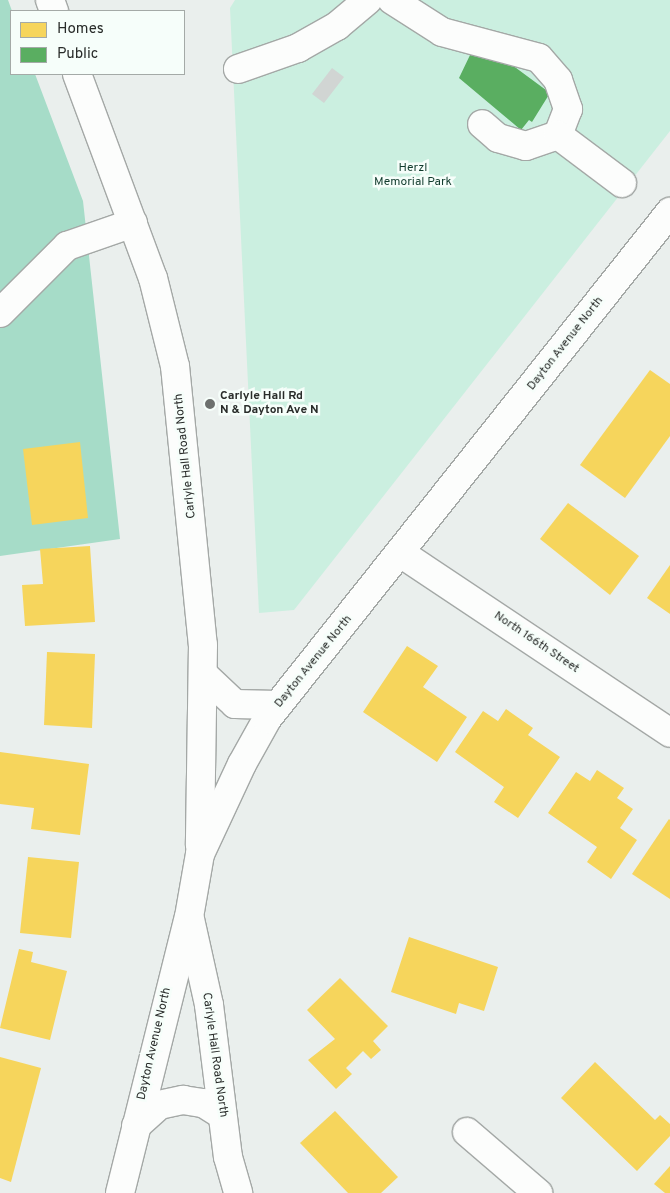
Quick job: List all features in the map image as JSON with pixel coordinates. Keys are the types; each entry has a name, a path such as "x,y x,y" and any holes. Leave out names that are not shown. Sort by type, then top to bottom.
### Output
{"street":[{"path":"238,69 298,48 344,21 368,0"},
{"path":"392,0 442,32 539,58 558,80 568,109 558,135 526,146 498,138 482,124"},
{"name":"Carlyle Hall Road North","path":"77,75 153,278 175,366 188,455 203,674 200,854"},
{"path":"558,135 622,183"},
{"name":"Dayton Avenue North","path":"120,1193 189,917 200,854 233,780 278,705 402,554 670,212"},
{"path":"0,313 67,246 133,223"},
{"name":"North 166th Street","path":"402,554 670,733"},
{"path":"203,674 235,704 278,705"},
{"name":"Carlyle Hall Road North","path":"189,917 209,1005 228,1158 238,1193"},
{"path":"136,1126 159,1105 183,1100 203,1102 222,1114"},
{"path":"467,1132 538,1193"}],"green space":[{"path":"0,0 8,0 12,10 10,10 10,75 35,75 83,201 120,539 0,556"},
{"name":"Herzl Memorial Park","path":"235,0 670,0 670,131 294,610 259,613 230,8"}],"building: Homes":[{"path":"650,370 670,384 670,436 625,498 580,465"},
{"path":"80,442 88,518 32,525 23,449"},
{"path":"568,503 639,556 610,595 540,539"},
{"path":"90,546 95,622 25,626 22,585 43,584 40,549"},
{"path":"670,565 670,614 647,598"},
{"path":"407,646 438,666 423,687 467,717 437,762 363,712"},
{"path":"47,652 95,654 92,728 44,725"},
{"path":"506,709 533,728 528,735 560,757 518,818 494,802 504,787 455,752 483,711 498,721"},
{"path":"0,752 89,764 80,835 31,829 34,808 0,804"},
{"path":"597,770 624,788 617,798 633,809 620,828 637,840 611,879 587,862 597,847 548,813 576,772 590,781"},
{"path":"670,820 670,899 632,874"},
{"path":"28,857 79,862 71,938 20,933"},
{"path":"409,937 498,967 484,1011 459,1003 456,1014 391,992"},
{"path":"19,949 33,952 31,962 67,971 50,1040 0,1028"},
{"path":"340,978 388,1026 373,1041 381,1050 371,1059 363,1051 346,1068 352,1074 336,1089 308,1060 335,1039 307,1010"},
{"path":"0,1057 41,1068 11,1182 0,1178"},
{"path":"595,1062 655,1120 660,1115 670,1124 670,1136 637,1171 561,1098"},
{"path":"335,1111 398,1177 381,1193 348,1193 300,1143"},
{"path":"670,1166 670,1193 665,1193 654,1184"}],"building: Public":[{"path":"471,53 488,60 493,54 500,56 550,93 532,122 529,120 521,130 459,78"}],"building: Other":[{"path":"332,68 344,77 324,103 312,94"}],"place":[{"name":"Carlyle Hall Rd N & Dayton Ave N","path":"210,404"}]}
